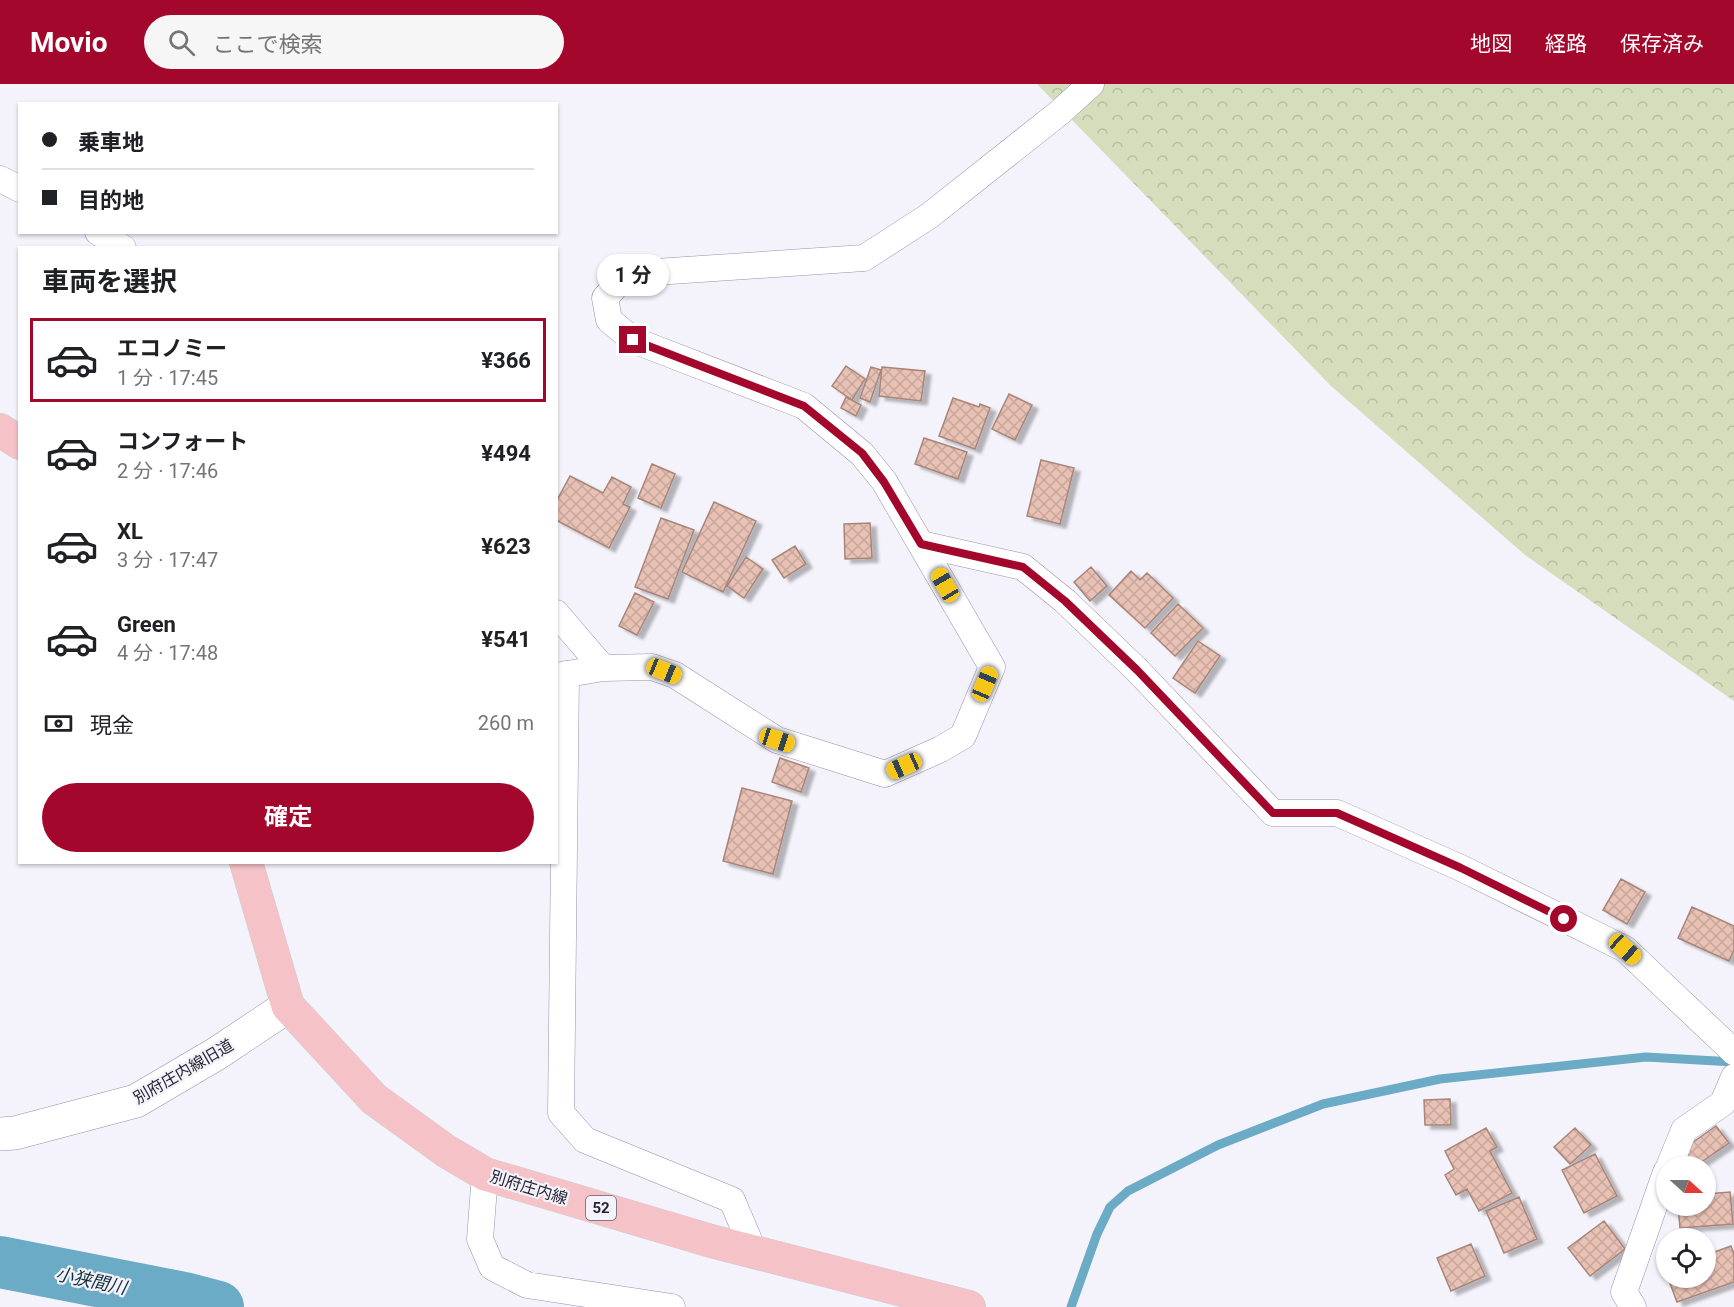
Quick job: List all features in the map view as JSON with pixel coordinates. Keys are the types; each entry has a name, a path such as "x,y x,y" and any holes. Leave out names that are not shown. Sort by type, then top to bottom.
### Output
{"main road":[{"path":"0,430 18,442"},
{"name":"別府庄内線","path":"247,864 288,1006 374,1099 446,1150 485,1174 699,1238 969,1307"}],"street":[{"path":"754,1252 732,1200 585,1140 561,1113 561,675 603,668 652,667 675,675 777,740 885,774 941,749 963,736 992,667 884,482 862,453 804,406 633,340 609,320 605,298 626,274 864,258 929,216 1059,113 1091,84"},
{"path":"0,179 18,188"},
{"path":"101,234 120,246"},
{"path":"921,544 1023,567 1065,601 1137,670 1273,813 1337,813 1461,868 1625,949 1734,1052"},
{"path":"558,615 603,668"},
{"name":"別府庄内線旧道","path":"0,1134 15,1133 136,1101 216,1054 288,1006"},
{"path":"1673,1156 1684,1130 1723,1103 1734,1077"},
{"path":"485,1174 480,1239 492,1267 527,1285 672,1307"},
{"path":"1633,1307 1624,1292 1656,1201"}],"green space":[{"path":"1037,84 1734,84 1734,701 1525,555 1330,385"}],"building":[{"path":"846,366 865,379 852,400 832,386"},
{"path":"871,367 881,370 870,402 860,398"},
{"path":"882,367 925,371 921,401 879,396"},
{"path":"1009,394 1032,405 1015,440 992,429"},
{"path":"846,397 861,405 856,416 841,408"},
{"path":"953,398 979,407 980,404 990,408 975,449 939,436"},
{"path":"924,438 967,452 958,479 915,464"},
{"path":"1041,460 1074,468 1060,524 1027,516"},
{"path":"652,464 675,474 661,508 638,498"},
{"path":"570,476 603,493 612,477 631,487 623,504 630,507 609,548 558,521 558,498"},
{"path":"714,502 756,521 723,592 682,572"},
{"path":"661,518 694,530 668,599 635,587"},
{"path":"870,523 872,558 845,559 844,524"},
{"path":"795,546 806,564 784,578 772,560"},
{"path":"746,557 763,569 744,598 727,586"},
{"path":"1091,567 1107,586 1090,601 1074,582"},
{"path":"1131,571 1140,580 1147,573 1173,598 1145,628 1109,595"},
{"path":"635,593 654,602 637,635 619,626"},
{"path":"1178,604 1203,628 1175,656 1151,633"},
{"path":"1198,641 1220,656 1195,693 1173,678"},
{"path":"780,758 809,768 801,792 772,782"},
{"path":"742,788 792,801 773,874 723,861"},
{"path":"1621,879 1645,892 1627,924 1603,910"},
{"path":"1692,907 1734,926 1734,950 1729,961 1678,938"},
{"path":"1450,1099 1451,1125 1425,1125 1424,1100"},
{"path":"1716,1126 1729,1143 1710,1156 1686,1156 1682,1150"},
{"path":"1486,1128 1497,1147 1490,1151 1512,1193 1479,1211 1467,1189 1456,1195 1445,1175 1454,1169 1445,1151"},
{"path":"1575,1128 1591,1145 1570,1164 1554,1147"},
{"path":"1595,1154 1617,1196 1584,1213 1562,1170"},
{"path":"1730,1192 1733,1224 1680,1228 1679,1216 1716,1216 1716,1193"},
{"path":"1519,1197 1537,1239 1504,1253 1486,1211"},
{"path":"1604,1221 1625,1249 1590,1276 1568,1248"},
{"path":"1471,1244 1485,1276 1451,1291 1437,1258"},
{"path":"1731,1246 1734,1254 1734,1282 1677,1302 1672,1288 1716,1288 1716,1251"}],"waterway":[{"path":"1071,1307 1097,1234 1110,1207 1128,1191 1218,1145 1323,1104 1440,1079 1646,1057 1734,1062"},
{"name":"小狭間川","path":"0,1262 184,1298 218,1307"}],"route":[{"path":"633,340 804,406 862,453 884,482 921,544 1023,567 1065,601 1137,670 1273,813 1337,813 1461,868 1564,919"}]}
